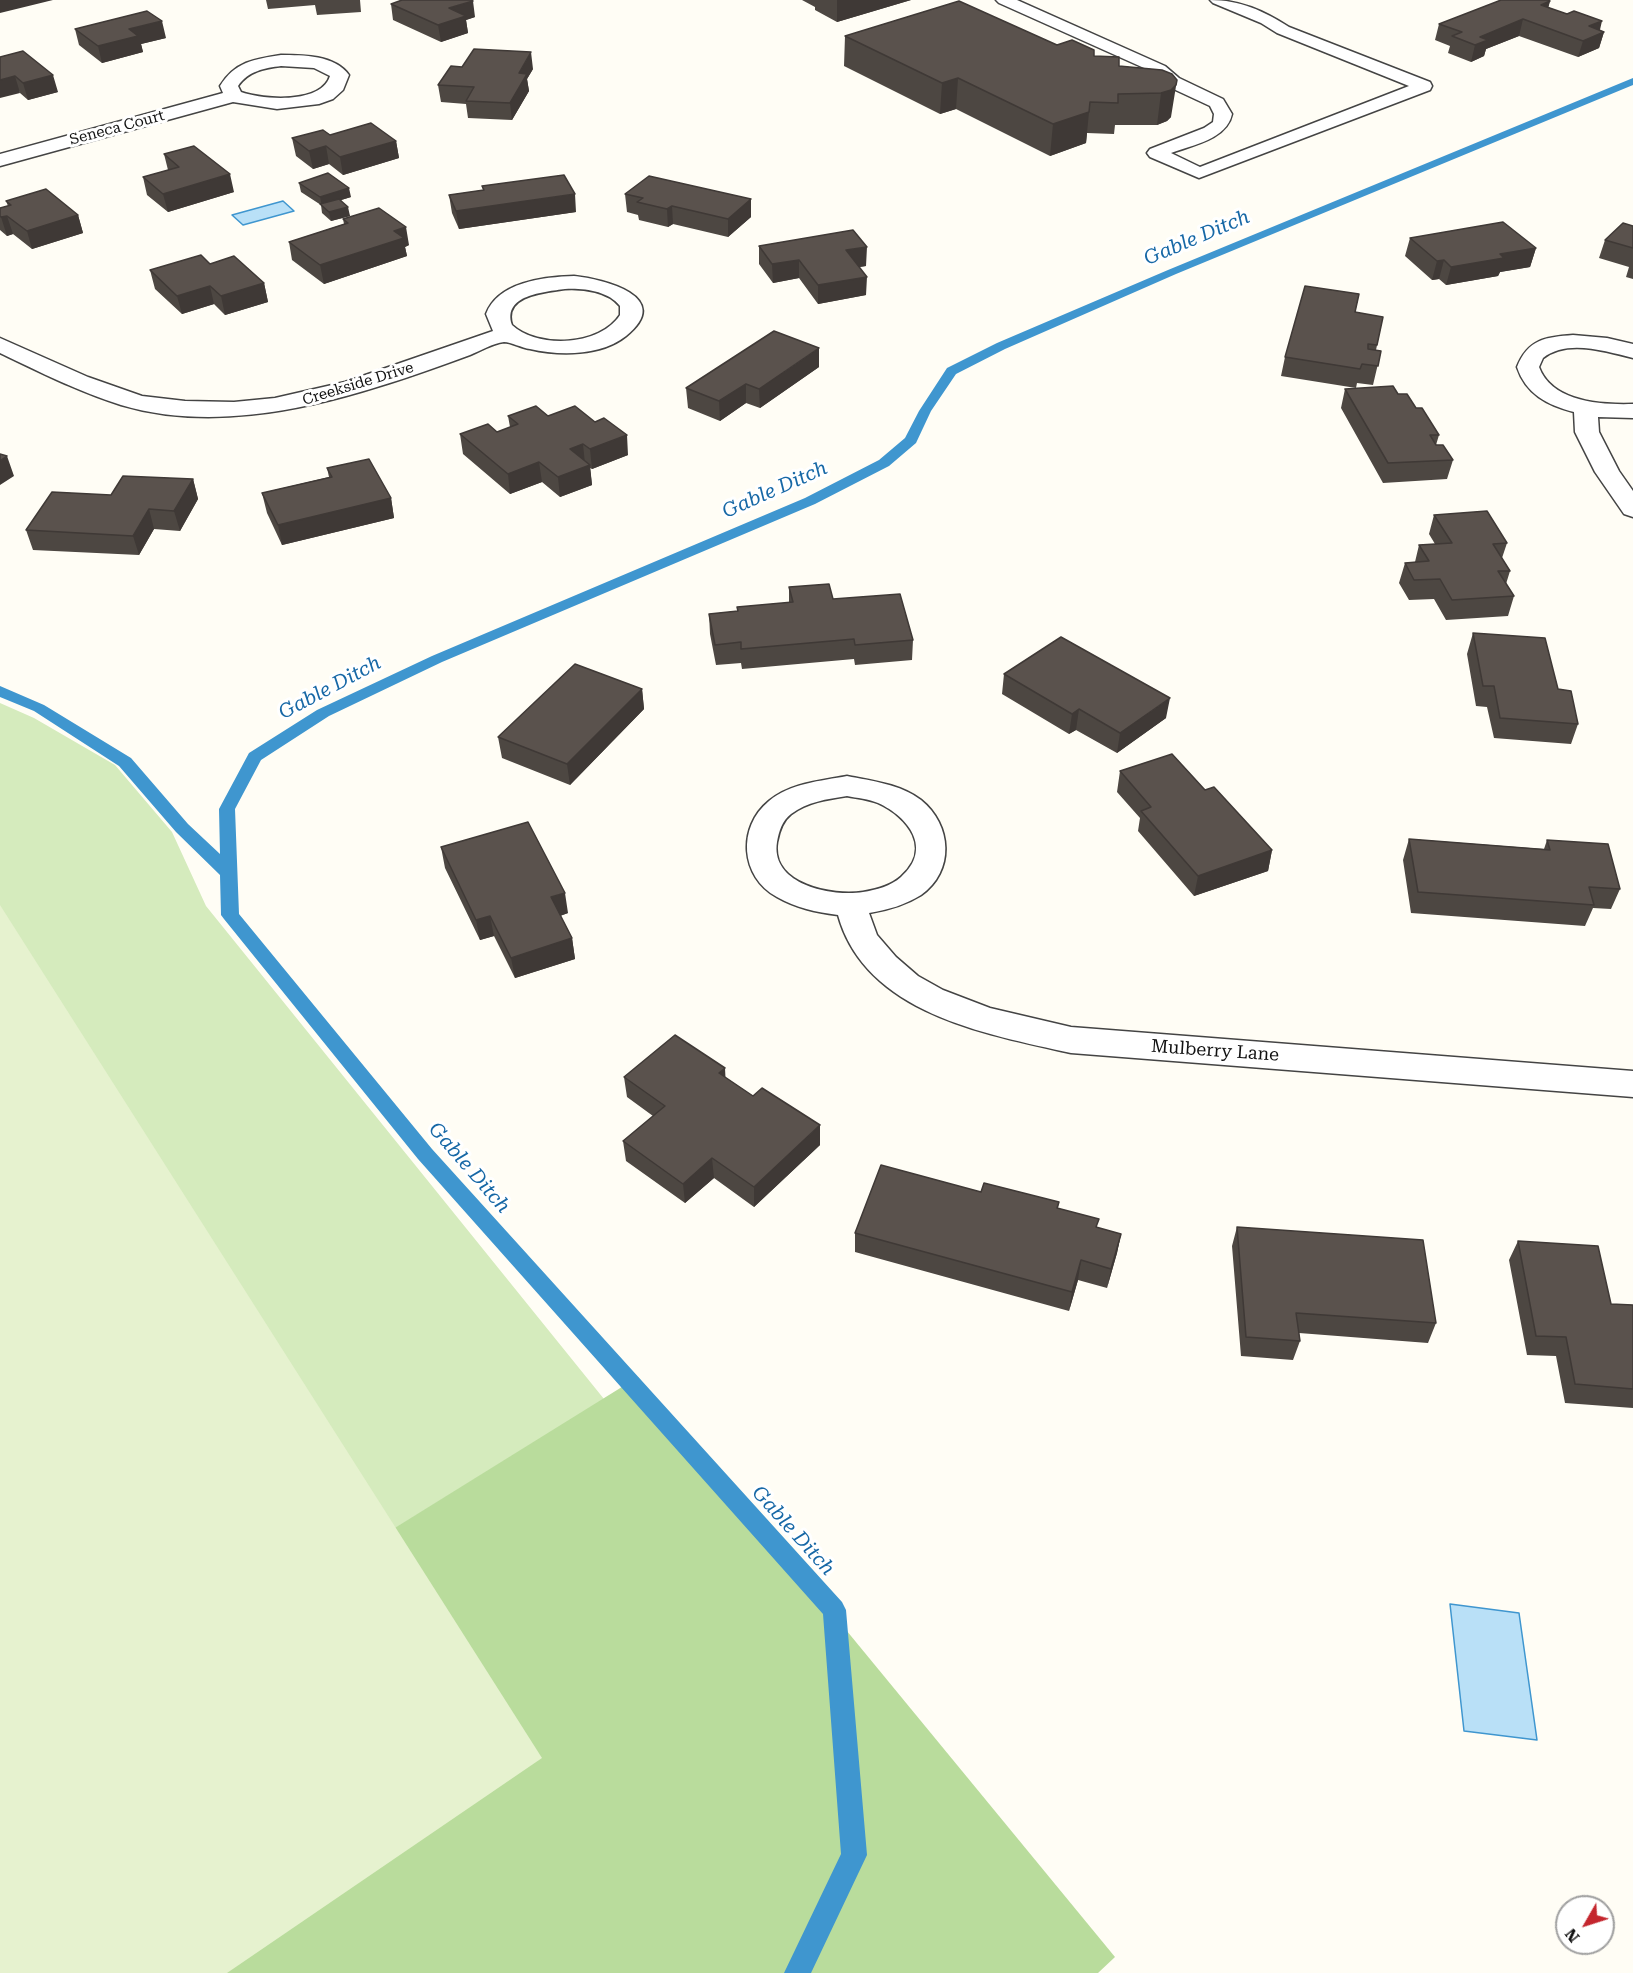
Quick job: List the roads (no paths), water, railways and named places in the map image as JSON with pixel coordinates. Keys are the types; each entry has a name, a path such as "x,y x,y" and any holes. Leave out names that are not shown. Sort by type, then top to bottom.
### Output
{"street":[{"path":"298,60 321,63 334,68 340,78 337,86 326,93 298,102 258,104 234,96 229,86 233,78 248,68 272,62 298,60"},
{"name":"Seneca Court","path":"0,160 234,96"},
{"path":"574,282 596,284 624,296 631,307 629,319 623,327 608,336 587,343 547,346 525,342 508,333 499,323 498,315 501,308 517,294 543,284 574,282"},
{"name":"Creekside Drive","path":"0,345 100,391 131,401 165,407 221,410 280,405 333,394 508,333"},
{"path":"1633,351 1603,343 1575,341 1544,348 1531,358 1528,372 1539,386 1558,399 1586,408 1633,411"},
{"path":"1586,408 1587,432 1607,472 1633,509"},
{"path":"847,786 879,790 906,803 920,815 929,828 933,850 928,866 918,879 894,896 851,905 817,901 796,894 772,876 763,863 759,848 763,825 773,812 788,801 826,787 847,786"},
{"name":"Mulberry Lane","path":"851,905 864,942 896,978 951,1009 1002,1025 1071,1040 1633,1084"}],"lane":[{"path":"1004,0 1159,69 1173,82 1217,103 1223,114 1221,124 1210,132 1156,153 1199,173 1424,86 1283,30 1267,20 1218,0"}],"water":[{"path":"283,201 294,211 243,225 232,215"},
{"path":"1450,1604 1519,1613 1537,1740 1464,1731"}],"waterway":[{"name":"Gable Ditch","path":"229,873 227,809 255,757 323,713 437,659 810,501 884,463 911,440 925,411 951,371 1001,346 1172,272 1633,81"},
{"path":"0,691 39,708 125,762 182,828 229,873"},
{"name":"Gable Ditch","path":"229,873 230,915 425,1154 834,1610 854,1855 797,1973"}]}
